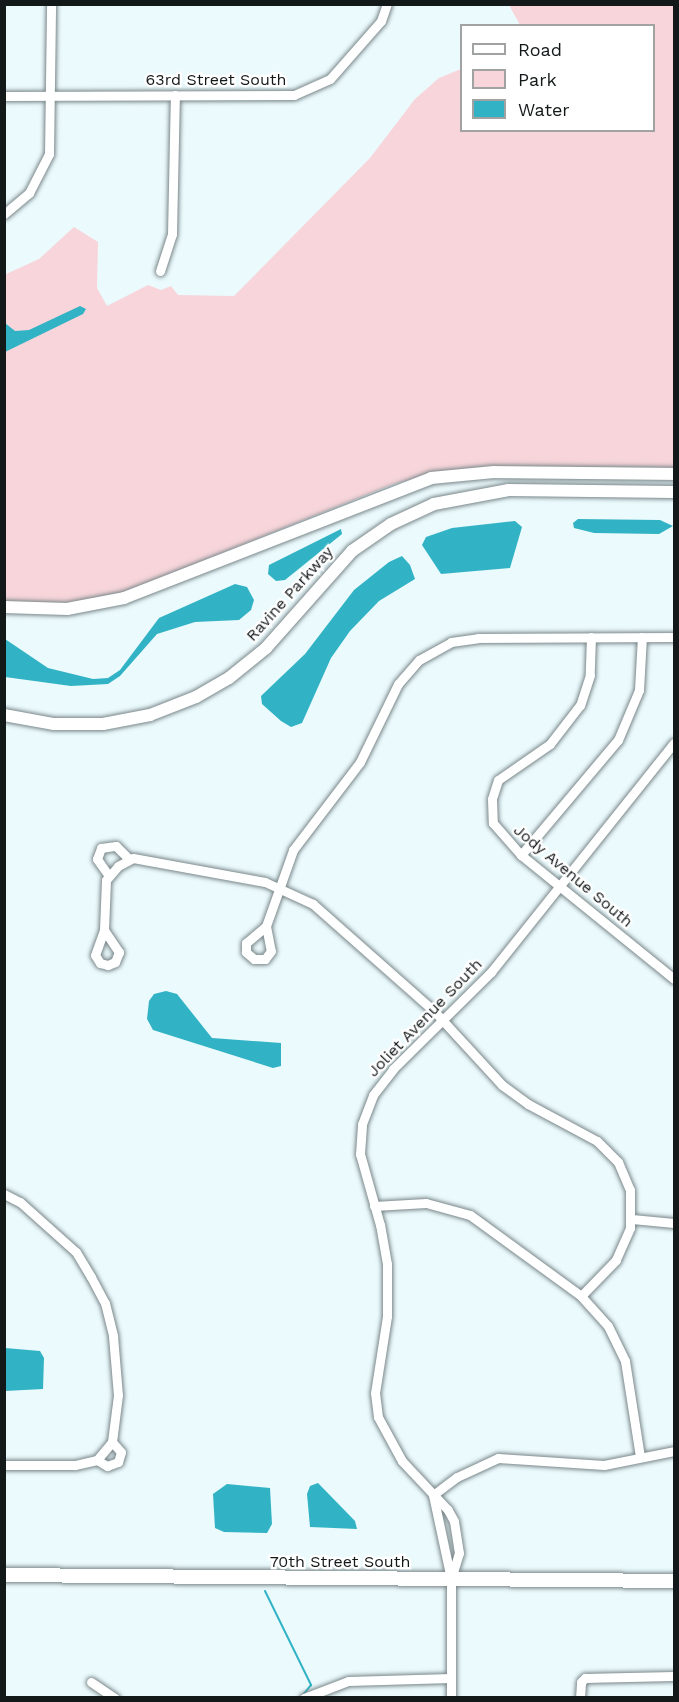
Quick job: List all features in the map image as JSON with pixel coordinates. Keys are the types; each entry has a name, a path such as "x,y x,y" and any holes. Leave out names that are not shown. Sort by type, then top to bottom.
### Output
{"main road":[{"name":"70th Street South","path":"4,1575 675,1581"}],"street":[{"path":"4,214 29,193 46,164 51,136 51,4"},
{"name":"63rd Street South","path":"4,96 280,96 318,87 355,54 381,21 387,4"},
{"path":"160,271 172,234 175,96"},
{"name":"Ravine Parkway","path":"4,607 67,609 124,598 431,478 494,472 675,474"},
{"name":"Ravine Parkway","path":"4,715 54,724 103,724 150,715 196,697 229,678 266,648 330,572 365,540 434,504 508,490 675,492"},
{"path":"521,855 618,740 639,690 642,637"},
{"path":"266,926 279,886 299,840 360,762 398,684 419,660 451,642 478,638 675,637"},
{"name":"Jody Avenue South","path":"591,638 589,684 573,716 550,744 508,770 495,785 493,823 521,855 675,979"},
{"name":"Joliet Avenue South","path":"451,1579 459,1553 458,1534 448,1510 402,1461 378,1417 375,1392 387,1316 387,1264 360,1154 362,1124 373,1095 442,1019 490,972 675,743"},
{"path":"109,876 97,859 101,848 116,846 129,859"},
{"path":"104,930 104,889 109,876 129,859 145,858 279,886 313,903 442,1019 511,1092 608,1149 628,1183 632,1219 616,1260 581,1296"},
{"path":"4,1194 20,1202 76,1252 105,1303 117,1362 112,1442 96,1460 82,1465 4,1465"},
{"path":"374,1206 426,1203 470,1215 581,1296 608,1326 625,1361 640,1457"},
{"path":"632,1219 675,1223"},
{"path":"96,1460 107,1466 116,1464 121,1452 112,1442"},
{"path":"433,1495 457,1477 498,1458 572,1465 604,1465 675,1451"},
{"name":"Joliet Avenue South","path":"433,1495 451,1579 451,1698"},
{"path":"580,1698 581,1682 608,1675 675,1676"},
{"path":"304,1698 348,1681 451,1678"},
{"path":"91,1682 115,1698"}],"green space":[{"path":"509,5 674,5 674,468 487,467 435,472 391,485 127,591 73,603 5,602 4,275 39,259 74,227 98,242 97,288 107,306 148,285 161,290 171,286 178,295 234,296 370,158 415,99 439,78 460,69 460,132 655,132 655,24 519,24"}],"water":[{"path":"80,306 86,309 83,314 5,352 5,323 15,331 29,330"},
{"path":"578,519 660,520 673,526 659,534 594,533 574,528 573,523"},
{"path":"515,521 522,527 510,568 441,574 422,545 426,537 452,528"},
{"path":"341,529 342,534 285,580 276,581 268,574 269,565"},
{"path":"402,556 410,565 415,579 379,601 350,631 331,658 302,723 291,727 281,721 262,704 261,696 305,654 354,590 389,562"},
{"path":"235,584 247,587 254,600 251,610 239,620 195,622 157,634 120,676 108,684 71,686 5,677 5,639 48,668 93,679 108,678 120,670 159,618"},
{"path":"166,991 177,994 212,1038 281,1043 281,1066 273,1068 153,1030 147,1019 149,1001 154,994"},
{"path":"5,1348 40,1351 44,1358 43,1389 5,1391"},
{"path":"318,1483 355,1521 357,1529 310,1527 307,1494 310,1486"},
{"path":"227,1484 270,1488 272,1524 267,1533 224,1532 215,1528 213,1494"}],"waterway":[{"path":"265,1591 311,1685 303,1695"}]}
